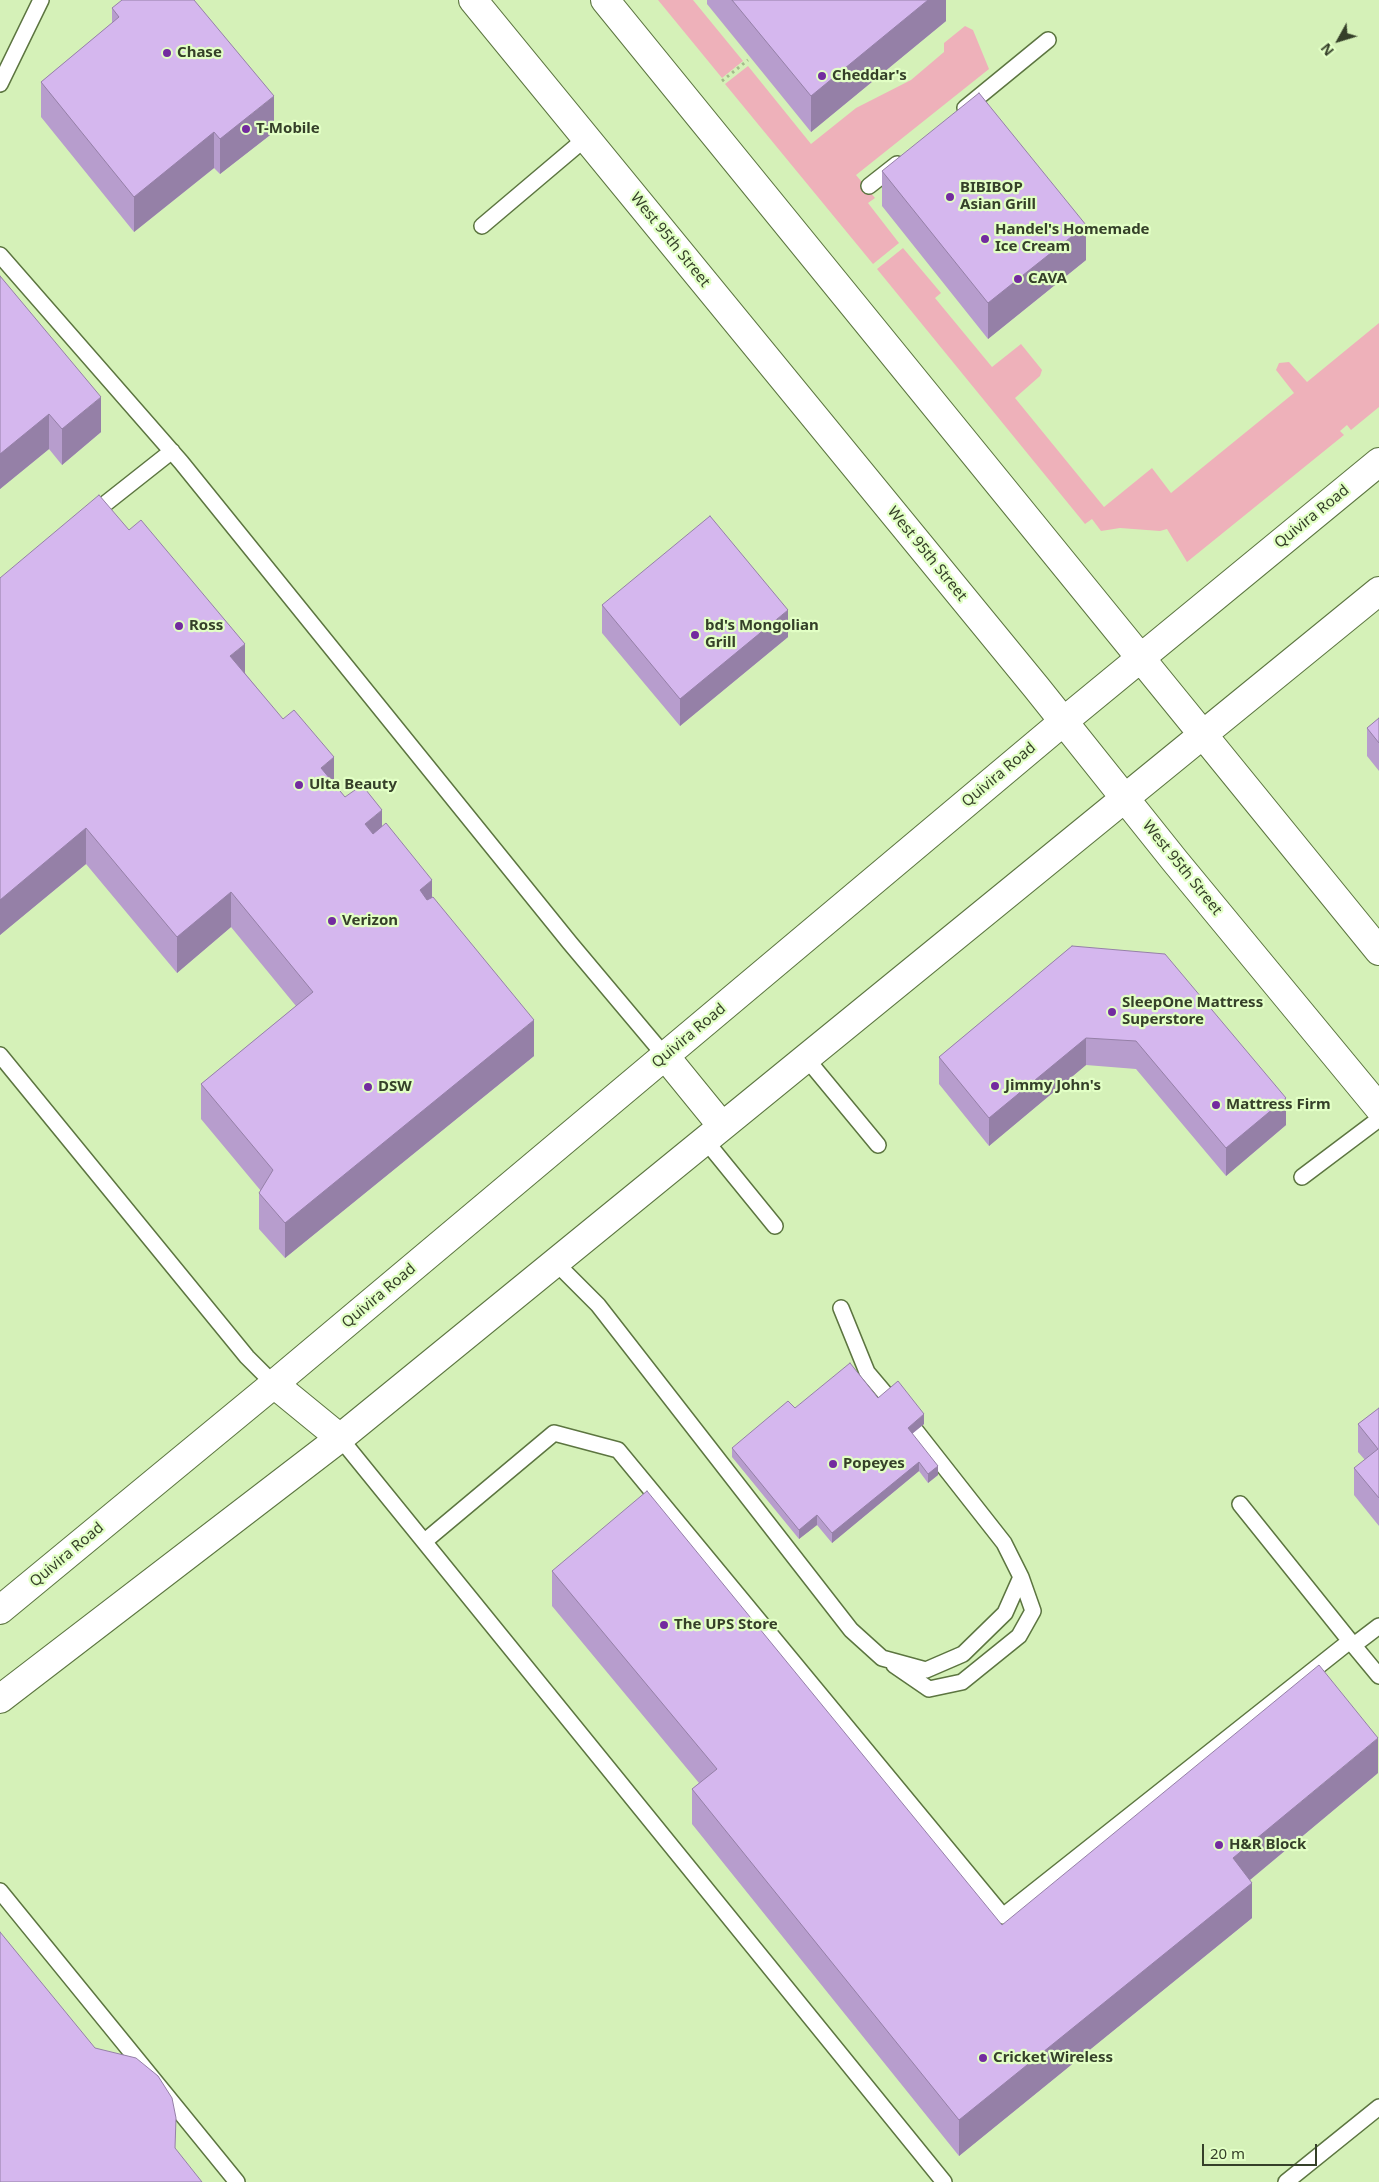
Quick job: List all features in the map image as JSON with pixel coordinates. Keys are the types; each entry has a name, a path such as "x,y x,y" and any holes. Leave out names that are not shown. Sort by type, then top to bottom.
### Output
{"main road":[{"name":"West 95th Street","path":"473,0 1379,1108"},
{"path":"605,0 1379,951"},
{"name":"Quivira Road","path":"0,1610 274,1384 1064,721 1379,462"},
{"path":"0,1699 340,1438 1379,591"},
{"path":"665,1056 714,1133"},
{"path":"274,1384 340,1438"}],"lane":[{"path":"0,84 41,0"},
{"path":"955,116 1048,40"},
{"path":"482,226 586,138"},
{"path":"869,186 911,152"},
{"path":"0,255 172,451 564,936 665,1056"},
{"path":"78,525 172,451"},
{"path":"0,1056 247,1357 274,1384"},
{"path":"806,1058 878,1146"},
{"path":"1302,1177 1379,1119"},
{"path":"714,1133 775,1226"},
{"path":"556,1262 598,1305 828,1603 851,1630 882,1658 929,1689 962,1682 1019,1636 1033,1611 1021,1577 1004,1543 916,1431"},
{"path":"841,1308 867,1372 889,1398"},
{"path":"425,1540 554,1433 618,1450 1003,1916 1352,1643 1379,1626"},
{"path":"340,1438 425,1540 944,2182"},
{"path":"1240,1504 1379,1676"},
{"path":"882,1658 926,1670 963,1654 1005,1613 1021,1577"},
{"path":"0,1891 237,2182"},
{"path":"1286,2182 1379,2107"}],"path":[{"path":"722,81 748,60"}],"shaded area":[{"path":"658,0 693,0 743,61 722,78"},
{"path":"965,26 973,30 989,69 856,175 875,198 868,203 899,243 873,264 725,84 748,66 811,144 856,108 911,80 944,52 944,43"},
{"path":"903,248 941,293 935,298 992,367 1021,344 1042,370 1040,376 1015,398 1104,507 1152,468 1171,493 1294,393 1276,370 1279,363 1289,362 1307,382 1379,323 1379,407 1351,430 1347,425 1340,431 1344,435 1187,562 1167,529 1160,531 1120,528 1101,531 1092,519 1085,524 877,269"}],"building":[{"path":"122,0 194,0 274,96 220,139 214,132 134,197 41,82 119,17 112,8"},
{"path":"732,0 928,0 811,96"},
{"path":"979,93 1086,225 988,303 882,171"},
{"path":"0,276 101,397 62,429 49,414 0,454"},
{"path":"99,495 129,530 141,520 245,644 230,656 283,719 294,710 334,757 321,768 345,797 362,785 382,810 365,824 373,834 386,823 432,880 420,890 427,900 433,897 534,1020 285,1223 259,1193 273,1170 201,1084 313,992 231,892 177,937 86,828 0,900 0,578"},
{"name":"bd's Mongolian Grill","path":"710,516 788,610 680,699 602,605"},
{"path":"1379,718 1379,743 1367,728"},
{"path":"1072,946 1165,954 1286,1098 1226,1148 1136,1041 1086,1038 989,1118 939,1057"},
{"name":"Popeyes","path":"850,1363 878,1398 898,1381 924,1414 908,1428 938,1466 928,1474 919,1462 832,1533 817,1515 799,1530 732,1448 788,1401 795,1408"},
{"path":"1379,1408 1379,1498 1354,1468 1378,1449 1358,1424"},
{"path":"647,1491 1002,1925 1319,1665 1378,1738 1233,1858 1252,1883 959,2120 692,1789 717,1769 552,1571"},
{"path":"0,1932 95,2048 136,2058 158,2076 172,2098 176,2118 175,2148 202,2182 0,2182"}],"place":[{"name":"Chase","path":"167,53"},
{"name":"Cheddar's","path":"822,76"},
{"name":"T-Mobile","path":"246,129"},
{"name":"BIBIBOP Asian Grill","path":"950,197"},
{"name":"Handel's Homemade Ice Cream","path":"985,239"},
{"name":"CAVA","path":"1018,279"},
{"name":"Ross","path":"179,626"},
{"name":"bd's Mongolian Grill","path":"695,635"},
{"name":"Ulta Beauty","path":"299,785"},
{"name":"Verizon","path":"332,921"},
{"name":"SleepOne Mattress Superstore","path":"1112,1012"},
{"name":"Jimmy John's","path":"995,1086"},
{"name":"DSW","path":"368,1087"},
{"name":"Mattress Firm","path":"1216,1105"},
{"name":"Popeyes","path":"833,1464"},
{"name":"The UPS Store","path":"664,1625"},
{"name":"H&R Block","path":"1219,1845"},
{"name":"Cricket Wireless","path":"983,2058"}]}
